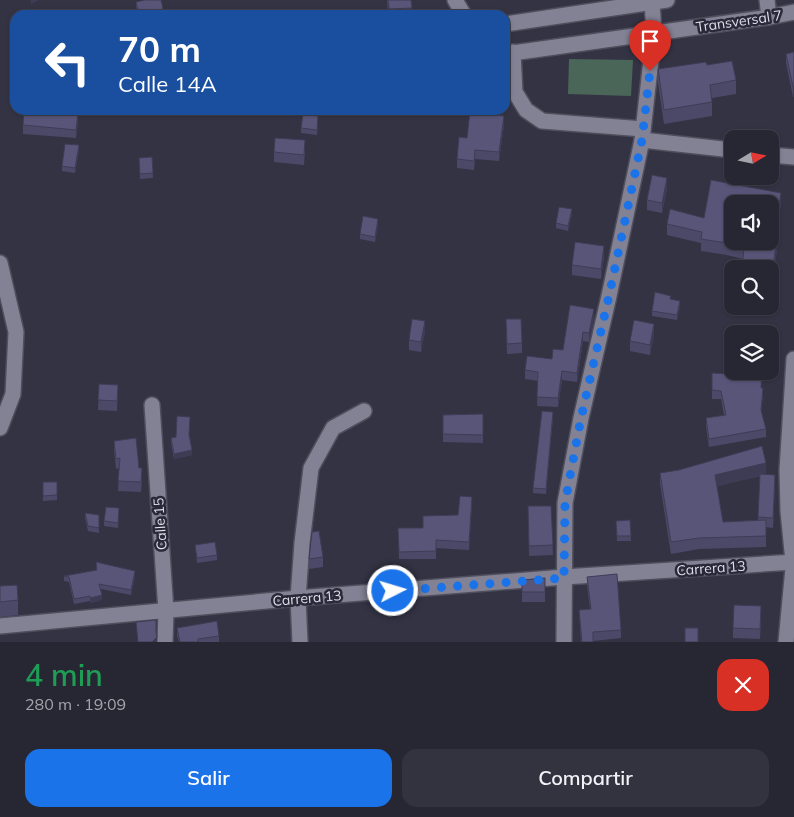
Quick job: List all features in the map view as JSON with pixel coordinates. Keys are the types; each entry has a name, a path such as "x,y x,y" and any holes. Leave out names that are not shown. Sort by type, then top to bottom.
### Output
{"street":[{"path":"767,0 769,17"},
{"path":"510,23 659,1 642,134 609,296 581,418 565,503 564,642"},
{"name":"Transversal 7","path":"510,53 794,12"},
{"path":"510,60 515,92 526,110 542,120 642,134 724,149"},
{"path":"779,156 794,158"},
{"path":"0,263 16,332 13,394 0,428"},
{"path":"786,642 794,560 788,511 787,470 794,359"},
{"name":"Calle 15","path":"152,405 166,611 165,642"},
{"path":"300,642 298,598 311,468 332,428 364,411"},
{"name":"Carrera 13","path":"0,626 298,598 794,560"}],"green space":[{"path":"569,59 633,60 631,96 568,94"}],"building":[{"path":"161,0 163,9 138,10 136,2"},
{"path":"388,0 411,0 412,8 389,9"},
{"path":"794,52 794,86 793,87 786,54"},
{"path":"732,61 736,80 710,85 712,102 664,110 658,69 706,62 707,65"},
{"path":"24,115 78,115 76,130 23,125"},
{"path":"303,115 318,116 317,130 301,128"},
{"path":"470,115 504,116 499,152 475,150 474,161 457,159 459,137 467,138"},
{"path":"275,138 305,140 304,155 274,152"},
{"path":"65,144 79,145 75,168 62,166"},
{"path":"152,157 153,173 140,174 139,158"},
{"path":"652,175 667,178 662,203 647,200"},
{"path":"711,180 724,182 724,185 738,185 781,193 779,205 779,195 724,195 724,243 701,239 702,232 667,224 670,209 704,218"},
{"path":"559,207 572,209 568,226 556,223"},
{"path":"363,216 378,219 375,237 360,234"},
{"path":"575,242 604,246 601,269 572,265"},
{"path":"744,250 775,250 774,260 743,260"},
{"path":"655,292 671,296 670,299 680,301 677,315 652,311"},
{"path":"570,305 594,309 589,333 583,332 577,373 562,371 558,398 537,397 538,372 525,370 527,356 552,359 553,349 563,350"},
{"path":"412,319 425,321 421,342 409,340"},
{"path":"506,319 521,319 522,343 507,344"},
{"path":"634,320 654,324 650,345 630,341"},
{"path":"712,373 724,374 724,380 761,380 761,388 763,388 761,410 766,429 709,439 706,418 726,415 721,391 712,390"},
{"path":"99,384 118,385 117,401 98,400"},
{"path":"542,411 553,412 546,489 533,488"},
{"path":"483,414 483,435 443,434 443,415"},
{"path":"177,416 190,417 189,435 192,450 174,454 171,438 176,437"},
{"path":"136,438 139,468 142,468 141,482 118,481 120,458 116,459 114,441"},
{"path":"762,446 766,463 715,475 723,522 766,520 766,536 699,538 671,542 660,473 679,470"},
{"path":"760,474 775,475 773,518 758,517"},
{"path":"43,482 57,482 57,495 43,496"},
{"path":"460,496 472,497 469,542 436,540 436,551 399,552 398,528 423,528 423,516 458,515"},
{"path":"528,506 551,506 553,545 529,546"},
{"path":"106,507 119,508 118,523 104,521"},
{"path":"85,513 99,515 99,528 88,526"},
{"path":"630,520 631,536 617,536 616,521"},
{"path":"319,531 323,557 309,559 312,532"},
{"path":"215,542 217,555 197,558 195,545"},
{"path":"96,562 135,571 131,590 99,584 102,595 74,599 69,577 64,576 97,570"},
{"path":"617,574 621,630 593,632 593,642 582,642 579,610 591,609 587,577"},
{"path":"545,578 545,592 522,592 522,580"},
{"path":"17,585 18,600 0,602 0,586"},
{"path":"734,605 761,606 760,629 733,628"},
{"path":"156,620 157,637 152,642 138,642 136,622"},
{"path":"217,621 219,636 198,639 198,642 180,642 177,628"},
{"path":"685,628 698,628 698,642 685,642"}],"route":[{"path":"393,591 564,578 565,503 581,418 642,140 650,71"}]}
